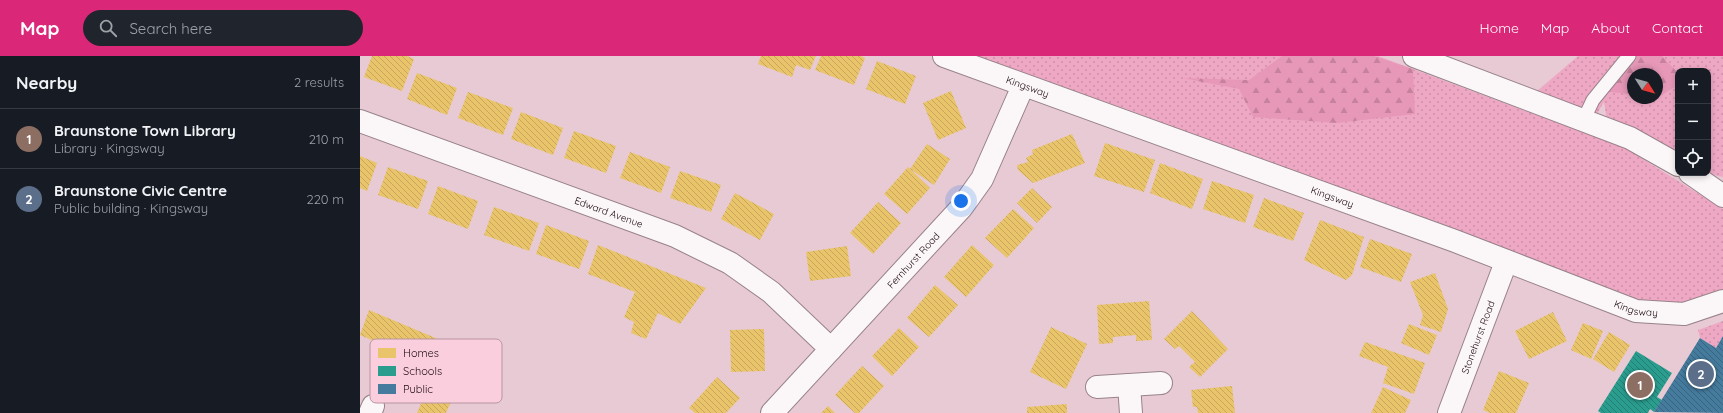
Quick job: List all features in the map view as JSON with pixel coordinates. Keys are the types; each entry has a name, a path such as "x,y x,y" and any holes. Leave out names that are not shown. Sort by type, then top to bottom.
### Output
{"street":[{"name":"Kingsway","path":"944,56 1023,86 1455,241 1636,311 1684,314 1717,305 1723,301"},
{"path":"1414,56 1630,138 1675,163"},
{"name":"Fernhurst Road","path":"772,413 962,207 982,179 1023,86"},
{"name":"Edward Avenue","path":"360,121 682,240 730,263 771,292 831,349"},
{"path":"1694,176 1723,196"},
{"name":"Stonehurst Road","path":"1449,413 1506,262"},
{"path":"1097,387 1161,383"},
{"path":"1129,385 1131,413"}],"lane":[{"path":"1583,121 1593,100 1629,56"}],"shaded area":[{"path":"974,56 1378,56 1625,148 1723,209 1723,293 1695,307 1628,300 1137,113"},
{"path":"1578,56 1723,56 1723,177 1711,175 1711,68 1675,68 1675,162 1608,127 1604,102 1591,124 1529,98"},
{"path":"1723,321 1723,336 1716,348 1700,338 1698,330"}],"green space":[{"path":"1282,56 1374,56 1413,69 1415,114 1337,123 1253,117 1239,89 1182,78 1249,80"},
{"path":"1633,56 1662,56 1675,70 1675,87 1663,94 1663,68 1627,68 1627,94 1605,91"}],"building: Homes":[{"path":"372,56 407,56 414,59 402,91 364,77"},
{"path":"761,56 816,56 810,70 796,65 792,77 758,64"},
{"path":"821,56 861,56 865,58 854,85 815,70"},
{"path":"877,61 916,76 905,104 866,89"},
{"path":"417,73 457,88 447,115 407,99"},
{"path":"951,91 966,128 938,140 923,103"},
{"path":"468,92 513,108 503,135 458,118"},
{"path":"521,112 563,128 553,155 511,139"},
{"path":"574,131 616,146 606,173 564,158"},
{"path":"1072,134 1085,163 1033,183 1018,170 1017,165 1028,162 1026,158 1033,154 1032,150"},
{"path":"1105,143 1155,160 1144,192 1094,176"},
{"path":"927,144 950,159 934,185 910,169"},
{"path":"630,152 670,167 661,193 620,178"},
{"path":"360,156 377,163 367,191 360,188"},
{"path":"1160,163 1203,179 1192,209 1150,193"},
{"path":"388,167 428,181 418,209 378,195"},
{"path":"908,167 930,188 907,214 884,194"},
{"path":"680,171 721,185 711,212 670,198"},
{"path":"1212,181 1254,195 1245,223 1203,209"},
{"path":"438,186 478,201 468,229 428,214"},
{"path":"1032,188 1052,207 1037,223 1017,203"},
{"path":"735,193 774,214 760,240 721,219"},
{"path":"1264,198 1304,213 1293,241 1253,227"},
{"path":"878,202 901,223 873,254 850,233"},
{"path":"494,207 539,223 529,251 484,235"},
{"path":"1013,209 1034,228 1007,258 985,238"},
{"path":"1320,220 1364,237 1352,275 1346,280 1304,260"},
{"path":"546,225 589,241 579,269 536,254"},
{"path":"1370,239 1412,254 1401,282 1360,267"},
{"path":"598,245 706,288 680,324 658,313 646,339 631,333 634,322 624,317 635,292 588,274"},
{"path":"972,245 994,265 966,297 944,277"},
{"path":"847,246 851,276 810,281 806,252"},
{"path":"1435,273 1448,309 1441,332 1420,325 1423,315 1410,282"},
{"path":"935,285 958,305 929,337 907,318"},
{"path":"1149,301 1152,340 1136,341 1136,335 1113,337 1113,343 1099,344 1097,305"},
{"path":"369,310 438,339 370,339 360,335"},
{"path":"1192,311 1228,349 1200,377 1189,367 1195,362 1179,346 1175,349 1164,339"},
{"path":"1553,312 1567,341 1529,359 1515,331"},
{"path":"1583,323 1603,331 1591,359 1571,350"},
{"path":"1409,324 1437,335 1429,355 1401,343"},
{"path":"1051,327 1087,344 1066,389 1030,372"},
{"path":"899,328 919,347 892,376 872,356"},
{"path":"764,329 765,371 731,372 730,330"},
{"path":"1609,332 1630,345 1614,372 1593,359"},
{"path":"1365,342 1425,363 1414,394 1383,383 1388,367 1359,356"},
{"path":"862,366 884,386 859,413 855,413 835,395"},
{"path":"1499,371 1529,383 1516,413 1490,413 1483,410"},
{"path":"717,377 740,398 726,413 695,413 689,408"},
{"path":"1232,386 1235,413 1198,413 1197,407 1193,407 1191,390"},
{"path":"1383,387 1411,400 1405,413 1371,413"},
{"path":"421,403 450,403 446,413 417,413"},
{"path":"1067,404 1067,413 1027,413 1027,407"},
{"path":"828,406 835,413 821,413"}],"building: Schools":[{"path":"1636,351 1672,373 1657,397 1662,400 1654,412 1650,409 1648,413 1601,413 1598,411"}],"building: Public":[{"path":"1723,336 1723,413 1654,412 1700,338 1716,348"}],"place":[{"name":"Braunstone Civic Centre","path":"1701,374"},
{"name":"Braunstone Town Library","path":"1640,385"}]}
